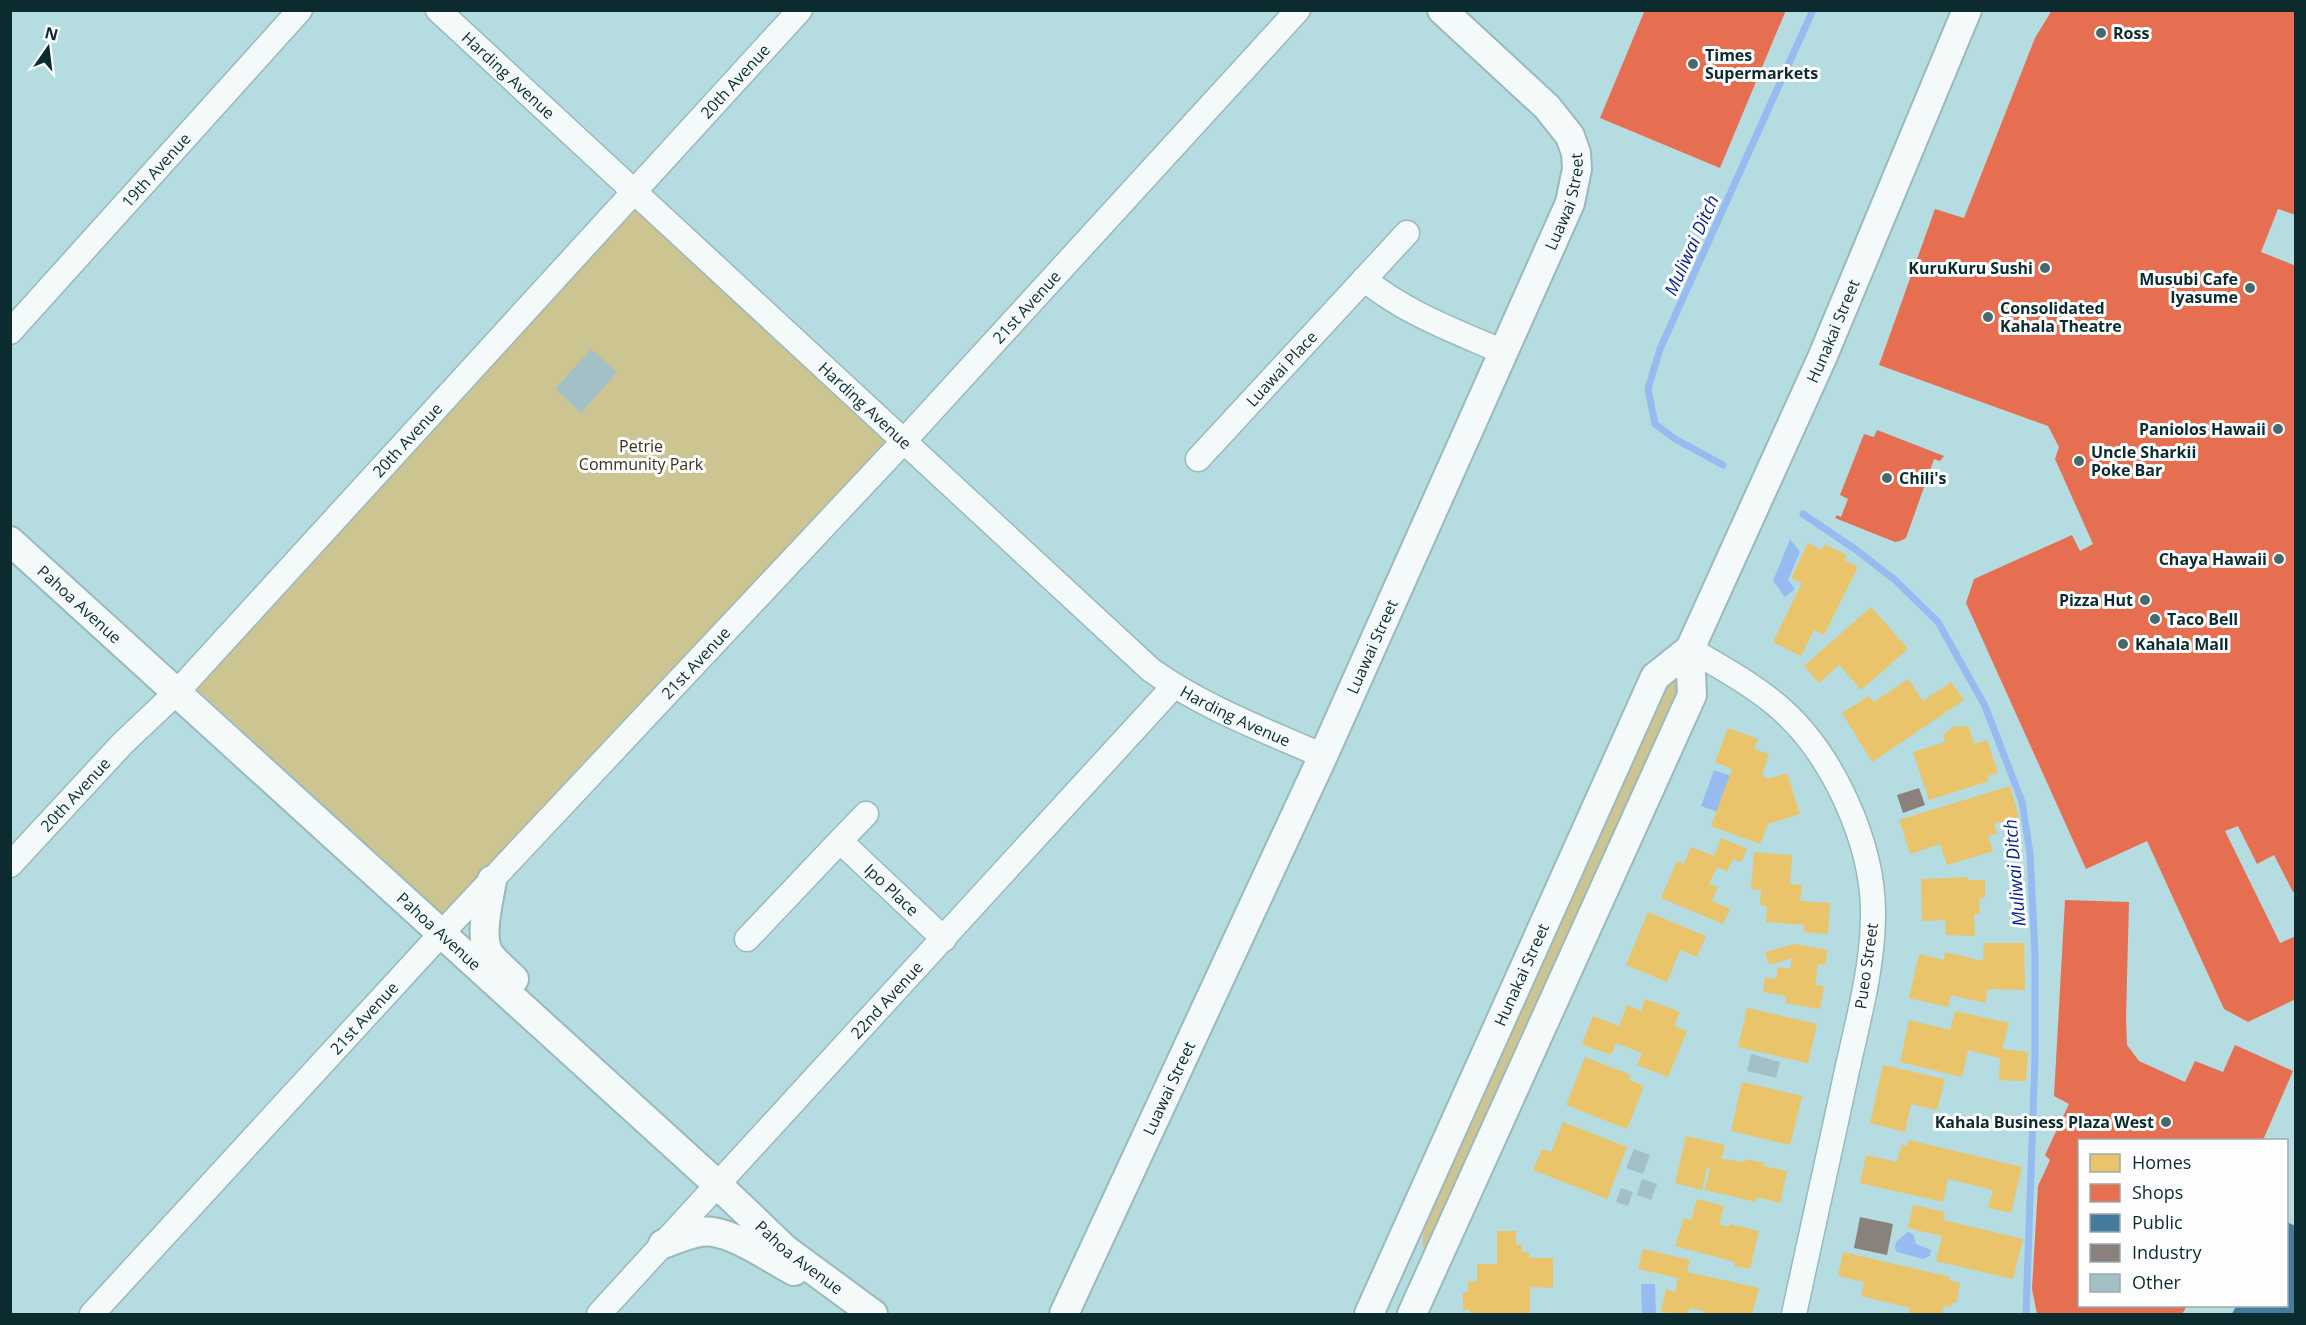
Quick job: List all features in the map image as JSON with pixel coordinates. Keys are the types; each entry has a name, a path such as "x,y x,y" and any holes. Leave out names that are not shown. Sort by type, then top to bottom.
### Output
{"street":[{"name":"19th Avenue","path":"10,332 300,10"},
{"name":"Harding Avenue","path":"438,10 1151,670 1205,704 1323,756"},
{"name":"20th Avenue","path":"10,865 123,743 177,692 800,10"},
{"name":"21st Avenue","path":"92,1314 441,934 903,441 1298,10"},
{"name":"Luawai Street","path":"1064,1314 1323,756 1570,203 1577,169 1576,153 1570,136 1547,107 1442,10"},
{"name":"Hunakai Street","path":"1412,1314 1692,695 1690,649 1822,358 1967,10"},
{"name":"Luawai Place","path":"1198,459 1407,233"},
{"path":"1364,279 1385,296 1407,309 1503,352"},
{"name":"Pahoa Avenue","path":"10,541 718,1185 786,1250 869,1312"},
{"name":"Hunakai Street","path":"1369,1314 1655,677 1690,649"},
{"name":"Pueo Street","path":"1690,649 1738,677 1775,703 1818,750 1856,824 1872,888 1874,917 1870,959 1794,1314"},
{"name":"22nd Avenue","path":"599,1314 1174,686"},
{"path":"747,939 866,814"},
{"name":"Ipo Place","path":"840,841 944,939"},
{"path":"492,880 485,923 485,943 489,954 541,1003 570,1051"},
{"path":"663,1244 692,1234 712,1231 734,1239 869,1312"}],"green space":[{"name":"Petrie Community Park","path":"634,208 887,443 443,914 197,689"},
{"path":"1675,681 1682,683 1427,1257 1422,1243 1425,1220 1666,687"}],"water":[{"path":"1790,539 1800,552 1788,580 1795,589 1785,597 1773,581"},
{"path":"1714,770 1731,776 1718,812 1701,806"},
{"path":"1908,1232 1913,1234 1916,1244 1931,1250 1930,1256 1923,1259 1897,1252 1896,1242"},
{"path":"1641,1284 1655,1284 1656,1314 1642,1314"}],"building: Homes":[{"path":"1808,543 1822,550 1824,544 1847,555 1844,560 1858,567 1824,635 1814,630 1801,656 1773,642 1802,583 1791,578"},
{"path":"1871,607 1908,649 1861,690 1839,665 1819,683 1804,666"},
{"path":"1908,679 1923,701 1951,682 1964,700 1872,762 1842,713 1869,696 1874,702"},
{"path":"1954,726 1969,727 1974,744 1987,740 1998,773 1987,776 1989,781 1929,800 1913,752 1945,742 1943,735"},
{"path":"1728,728 1758,739 1754,749 1769,754 1762,774 1767,779 1787,773 1800,814 1768,824 1760,844 1711,826 1732,769 1715,762"},
{"path":"2010,786 2019,817 1994,824 1997,834 1988,836 1993,851 1947,865 1940,844 1910,854 1899,820"},
{"path":"1721,838 1747,849 1741,862 1733,859 1727,871 1717,867 1709,884 1718,887 1712,901 1730,909 1723,924 1661,898 1677,861 1684,864 1691,847 1714,856"},
{"path":"1754,852 1792,855 1790,884 1802,885 1800,901 1830,903 1828,934 1804,932 1804,925 1766,922 1767,906 1760,905 1761,890 1751,889"},
{"path":"1967,877 1968,880 1985,880 1985,898 1979,898 1980,914 1974,914 1975,936 1946,935 1945,920 1922,921 1921,879"},
{"path":"1648,912 1706,936 1697,957 1680,950 1667,982 1626,965"},
{"path":"1984,943 2024,943 2025,990 1988,989 1985,1003 1951,995 1948,1007 1909,998 1919,954 1944,960 1945,952 1983,961"},
{"path":"1795,944 1828,950 1825,965 1818,964 1815,985 1824,986 1820,1009 1785,1003 1786,996 1763,992 1765,977 1776,979 1778,967 1790,969 1792,958 1769,965 1765,952"},
{"path":"1645,999 1680,1012 1674,1026 1687,1031 1668,1077 1637,1065 1642,1053 1616,1043 1611,1055 1582,1044 1593,1016 1619,1026 1627,1005 1641,1011"},
{"path":"1747,1008 1817,1024 1808,1063 1738,1047"},
{"path":"1955,1011 2009,1023 2002,1049 2028,1052 2026,1081 1999,1080 2000,1058 1968,1050 1962,1077 1900,1062 1909,1020 1950,1030"},
{"path":"1585,1057 1631,1075 1629,1080 1644,1086 1627,1129 1566,1105"},
{"path":"1883,1065 1945,1079 1937,1110 1911,1104 1905,1132 1870,1123"},
{"path":"1742,1082 1802,1096 1790,1145 1731,1131"},
{"path":"1563,1122 1627,1147 1607,1199 1533,1170 1542,1149 1551,1152"},
{"path":"1686,1136 1725,1145 1721,1159 1745,1162 1746,1159 1764,1163 1763,1166 1787,1171 1780,1203 1757,1197 1756,1202 1705,1190 1710,1168 1707,1168 1702,1190 1675,1183"},
{"path":"1909,1140 2022,1167 2011,1213 1988,1208 1993,1190 1948,1179 1943,1202 1860,1183 1866,1155 1897,1162 1902,1144 1907,1146"},
{"path":"1697,1199 1724,1206 1719,1224 1729,1227 1730,1224 1759,1231 1750,1269 1734,1266 1735,1262 1675,1246 1684,1218 1691,1220"},
{"path":"1913,1205 1945,1212 1943,1220 2023,1239 2013,1279 1936,1261 1942,1236 1908,1228"},
{"path":"1497,1231 1516,1231 1516,1245 1522,1245 1522,1252 1529,1252 1529,1258 1553,1258 1553,1288 1530,1287 1530,1314 1476,1314 1470,1313 1470,1310 1463,1310 1463,1292 1468,1292 1468,1281 1477,1282 1477,1264 1497,1264"},
{"path":"1643,1249 1690,1260 1687,1272 1759,1288 1752,1314 1703,1314 1704,1311 1689,1308 1688,1314 1661,1312 1666,1289 1675,1292 1678,1278 1638,1269"},
{"path":"1843,1252 1950,1277 1949,1280 1960,1283 1956,1303 1952,1303 1951,1307 1944,1305 1942,1314 1908,1314 1910,1308 1861,1296 1864,1282 1838,1276"}],"building: Shops":[{"name":"Times Supermarkets","path":"1645,10 1786,10 1720,168 1600,118"},
{"name":"Kahala Mall","path":"2052,10 2296,10 2296,215 2278,209 2261,252 2296,266 2296,891 2293,892 2274,855 2257,864 2238,826 2225,831 2280,943 2296,936 2296,999 2248,1022 2224,1009 2147,841 2086,869 1966,603 1974,579 2072,535 2080,551 2093,544 2055,459 2059,447 2048,426 1879,365 1935,209 1964,218 2035,38"},
{"name":"Chili's","path":"1877,430 1944,456 1940,461 1934,459 1906,538 1895,542 1835,518 1837,515 1841,517 1848,499 1840,495 1864,434 1874,437"},
{"name":"Kahala Business Plaza West","path":"2065,900 2129,902 2127,1045 2139,1061 2185,1082 2195,1061 2223,1072 2235,1045 2293,1071 2263,1139 2078,1139 2078,1307 2186,1307 2182,1314 2037,1314 2032,1289 2038,1186 2050,1160 2045,1155 2069,1104 2054,1096"}],"building: Public":[{"path":"2288,1223 2296,1226 2296,1314 2232,1314 2236,1307 2288,1307"}],"building: Industry":[{"path":"1919,788 1925,805 1903,813 1897,795"},
{"path":"1860,1217 1893,1224 1887,1255 1854,1248"}],"building: Other":[{"path":"591,349 617,372 581,413 555,389"},
{"path":"1751,1054 1780,1062 1776,1078 1747,1071"},
{"path":"1634,1149 1650,1155 1643,1174 1626,1168"},
{"path":"1642,1179 1657,1184 1651,1200 1637,1195"},
{"path":"1621,1188 1633,1192 1628,1206 1616,1202"}],"waterway":[{"name":"Muliwai Ditch","path":"1723,465 1675,439 1655,424 1648,389 1660,349 1813,10"},
{"name":"Muliwai Ditch","path":"1803,514 1855,549 1895,580 1938,622 1985,706 2022,802 2030,853 2035,954 2035,1057 2026,1314"}],"place":[{"name":"Ross","path":"2101,33"},
{"name":"Times Supermarkets","path":"1693,64"},
{"name":"KuruKuru Sushi","path":"2045,268"},
{"name":"Musubi Cafe Iyasume","path":"2250,288"},
{"name":"Consolidated Kahala Theatre","path":"1988,317"},
{"name":"Paniolos Hawaii","path":"2278,429"},
{"name":"Uncle Sharkii Poke Bar","path":"2079,461"},
{"name":"Chili's","path":"1887,478"},
{"name":"Chaya Hawaii","path":"2279,559"},
{"name":"Pizza Hut","path":"2145,600"},
{"name":"Taco Bell","path":"2155,619"},
{"name":"Kahala Mall","path":"2123,644"},
{"name":"Kahala Business Plaza West","path":"2166,1122"}]}
